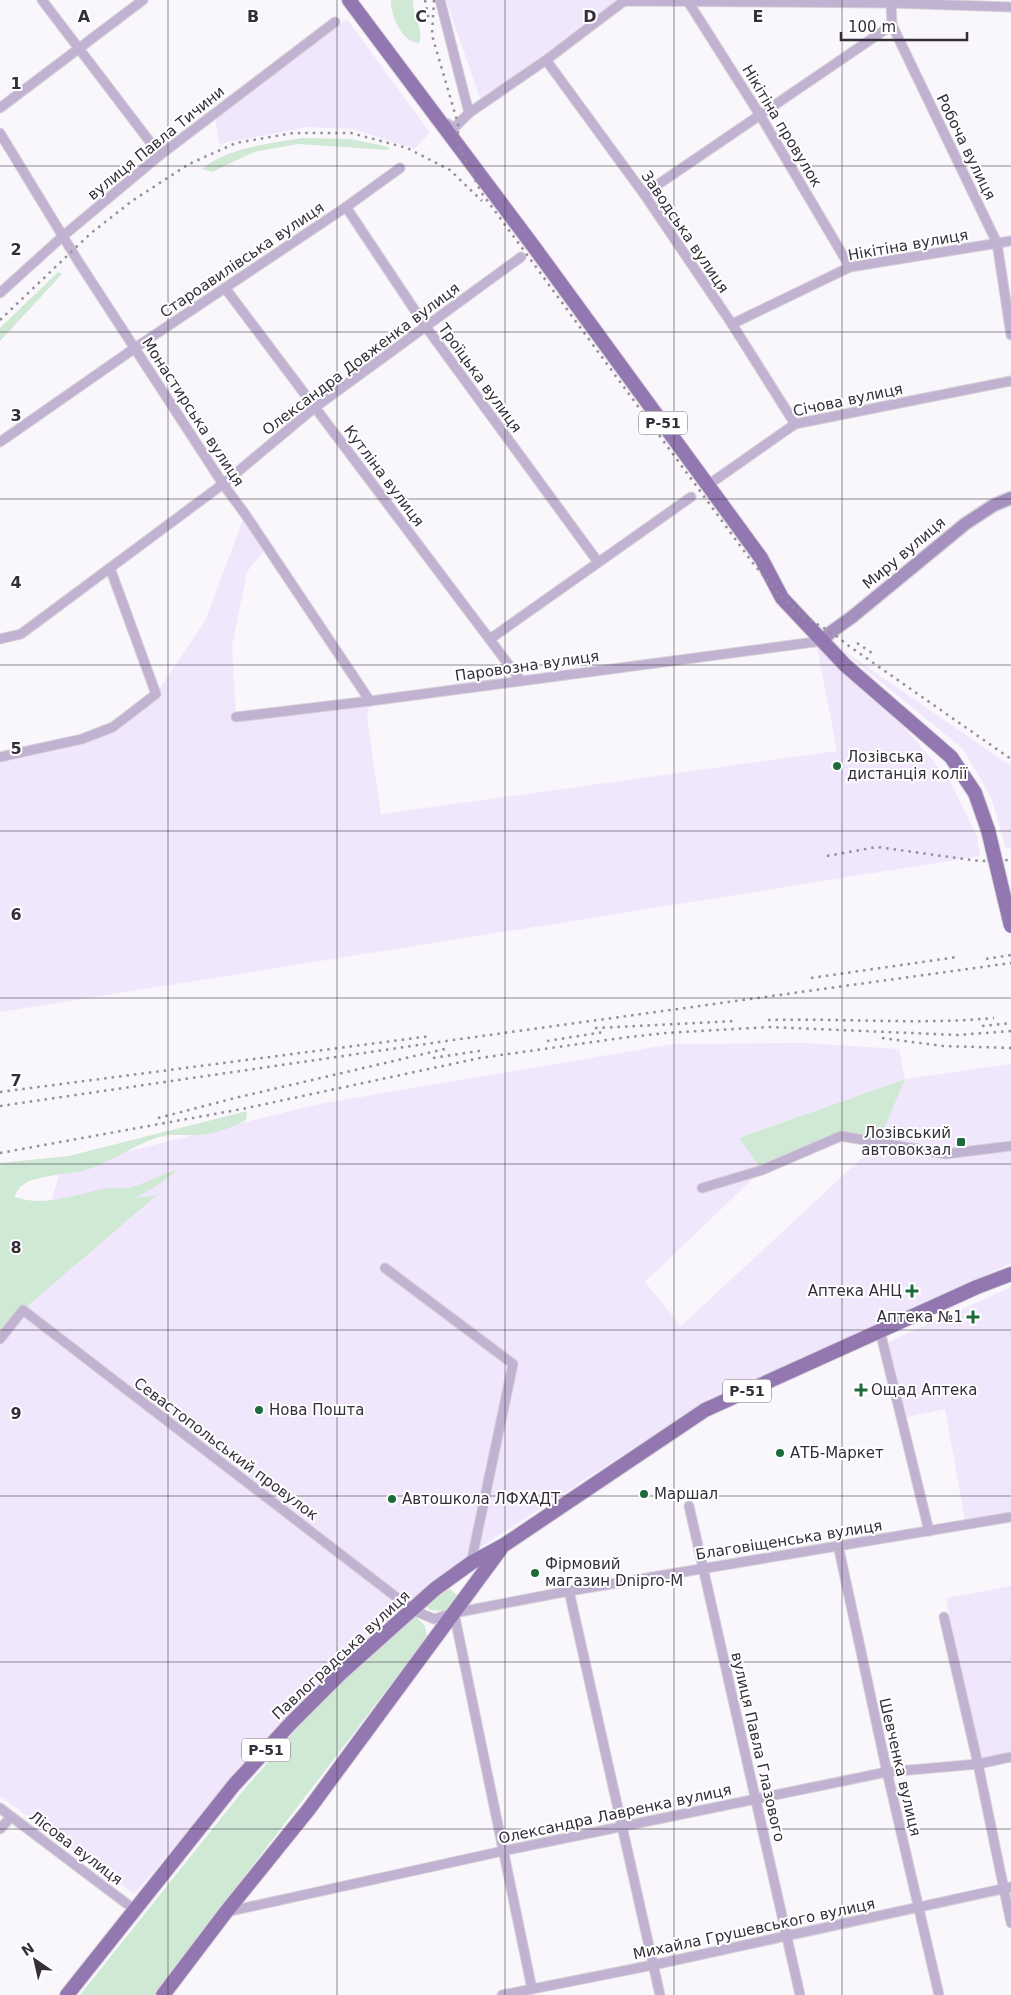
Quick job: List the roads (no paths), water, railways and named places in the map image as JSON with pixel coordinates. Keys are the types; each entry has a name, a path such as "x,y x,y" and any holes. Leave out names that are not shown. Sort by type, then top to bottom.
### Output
{"main road":[{"name":"Р-51","path":"349,0 534,247 761,558 782,598 845,666 951,757 975,793 988,830 1011,926"},
{"name":"Миру вулиця","path":"822,641 965,524 994,504 1011,498"},
{"name":"Павлоградська вулиця","path":"67,1995 234,1785 291,1723 340,1674 435,1589 470,1563 504,1545 705,1410 1011,1274"},
{"name":"Павлоградська вулиця","path":"163,1995 226,1912 309,1809 504,1545"}],"street":[{"path":"42,0 160,155"},
{"path":"0,108 143,0"},
{"path":"440,0 469,113"},
{"path":"446,123 454,128 469,113 546,60 624,1 687,0 1011,7"},
{"name":"Нікітіна провулок","path":"687,0 760,115 850,267"},
{"name":"Робоча вулиця","path":"891,4 892,25 997,243 1011,335"},
{"name":"вулиця Павла Тичини","path":"0,293 63,236 160,155 335,22"},
{"path":"644,194 892,25"},
{"name":"Заводська вулиця","path":"546,60 644,194 732,324 795,424"},
{"name":"Монастирська вулиця","path":"0,133 63,236 223,484 370,701"},
{"name":"Староавилівська вулиця","path":"0,442 135,348 346,207 400,168"},
{"name":"Троїцька вулиця","path":"346,207 426,327 598,562"},
{"name":"Нікітіна вулиця","path":"732,324 850,267 1011,241"},
{"name":"Олександра Довженка вулиця","path":"0,639 21,634 223,484 314,408 521,257"},
{"name":"Кутліна вулиця","path":"225,288 521,681"},
{"name":"Січова вулиця","path":"708,485 795,424 1011,381"},
{"path":"490,639 691,497"},
{"path":"0,757 82,739 113,727 156,694 110,568"},
{"name":"Паровозна вулиця","path":"236,716 370,701 822,641"},
{"path":"702,1188 762,1170 841,1136 946,1154 1011,1146"},
{"path":"385,1268 513,1364 470,1563"},
{"name":"Севастопольський провулок","path":"0,1339 23,1310 413,1610 434,1619 454,1613"},
{"path":"880,1331 929,1531"},
{"name":"вулиця Павла Глазового","path":"689,1506 800,1995"},
{"name":"Благовіщенська вулиця","path":"454,1613 569,1591 838,1545 1011,1518"},
{"name":"Шевченка вулиця","path":"838,1545 887,1772 939,1995"},
{"path":"569,1591 660,1995"},
{"path":"454,1613 532,1989"},
{"path":"944,1617 1008,1887 1011,1923"},
{"name":"Олександра Лавренка вулиця","path":"226,1912 503,1851 887,1772 978,1764 1011,1757"},
{"name":"Лісова вулиця","path":"0,1808 135,1910"},
{"path":"0,1829 11,1817"},
{"name":"Михайла Грушевського вулиця","path":"502,1995 653,1965 1008,1887"}],"railway":[{"path":"425,0 429,20"},
{"path":"434,0 432,35 458,124 458,145 481,192 752,562 782,598 808,619 831,632 1011,759"},
{"path":"0,320 90,234 132,201 189,164 236,143 293,133 351,133 407,148 450,170 482,201"},
{"path":"857,643 875,655"},
{"path":"827,856 877,847 979,861 1011,860"},
{"path":"986,959 1011,955"},
{"path":"811,978 957,957"},
{"path":"0,1106 453,1040 1011,963"},
{"path":"768,1020 938,1021 994,1018"},
{"path":"595,1028 737,1021"},
{"path":"982,1026 1011,1023"},
{"path":"0,1153 242,1109 480,1058 621,1038 665,1033 769,1027 958,1035 1011,1031"},
{"path":"547,1041 604,1032"},
{"path":"0,1092 431,1036"},
{"path":"882,1038 943,1046 1011,1048"},
{"path":"158,1118 449,1048"},
{"path":"433,1058 485,1050"}],"place":[{"name":"Лозівська дистанція колії","path":"837,766"},
{"name":"Лозівський автовокзал","path":"961,1142"},
{"name":"Аптека АНЦ","path":"912,1291"},
{"name":"Аптека №1","path":"973,1317"},
{"name":"Ощад Аптека","path":"861,1390"},
{"name":"Нова Пошта","path":"259,1410"},
{"name":"АТБ-Маркет","path":"780,1453"},
{"name":"Маршал","path":"644,1494"},
{"name":"Автошкола ЛФХАДТ","path":"392,1499"},
{"name":"Фірмовий магазин Dnipro-M","path":"535,1573"}]}
